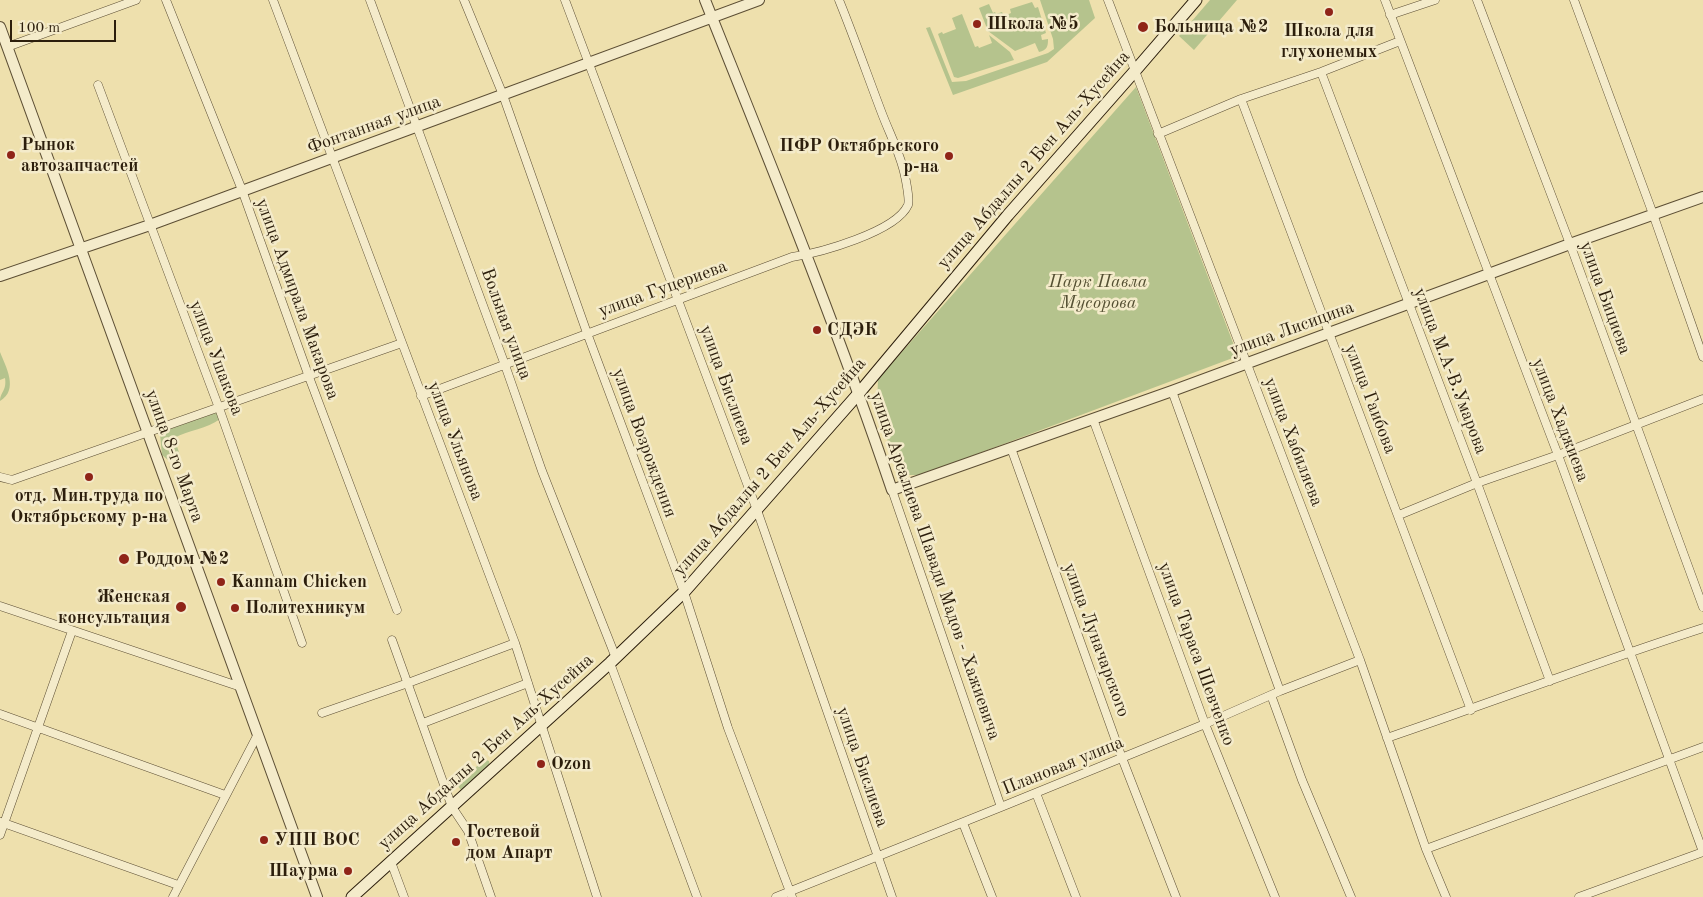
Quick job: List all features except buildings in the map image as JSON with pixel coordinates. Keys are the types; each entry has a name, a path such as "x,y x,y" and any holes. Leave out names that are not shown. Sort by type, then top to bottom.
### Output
{"main road":[{"name":"улица Абдаллы 2 Бен Аль-Хусейна","path":"352,897 613,660 684,592 859,393 1008,214 1196,0"}],"street":[{"path":"7,47 136,0"},
{"name":"улица Адмирала Макарова","path":"166,0 242,190 309,377 397,610"},
{"name":"улица Ульянова","path":"273,0 515,643 597,897"},
{"name":"Вольная улица","path":"370,0 506,365 542,470 613,660 697,897"},
{"name":"улица Возрождения","path":"464,0 503,95 587,333 684,592 728,728 791,894"},
{"name":"улица Бислиева","path":"565,0 756,510 892,897"},
{"name":"улица Арсалиева Шавади Мадов - Хажиевича","path":"705,0 859,393 1001,807"},
{"name":"Фонтанная улица","path":"0,276 150,225 758,0"},
{"name":"улица Гуцериева","path":"421,396 792,257 806,255 842,244 875,231 896,220 904,213 909,203 903,168 839,0"},
{"name":"улица Хабиляева","path":"1108,0 1360,660 1426,849 1446,897"},
{"name":"улица Хаджиева","path":"1385,0 1558,455 1703,852"},
{"path":"1390,14 1435,0"},
{"name":"улица Бициева","path":"1478,0 1703,607"},
{"path":"1574,0 1653,214 1703,357"},
{"name":"улица 8-го Марта","path":"0,27 317,897"},
{"path":"1158,134 1241,99 1322,72 1400,41"},
{"name":"улица М.А-В.Умарова","path":"1322,72 1550,681"},
{"name":"улица Ушакова","path":"98,85 219,408 302,643"},
{"name":"улица Гаибова","path":"1241,99 1471,710"},
{"name":"улица Лисицина","path":"892,490 1247,364 1570,244 1703,197"},
{"path":"0,477 12,480 402,344"},
{"path":"1172,391 1280,691"},
{"path":"1399,515 1477,483 1558,455 1703,400"},
{"name":"улица Тараса Шевченко","path":"1093,419 1205,724 1275,897"},
{"name":"улица Луначарского","path":"1011,448 1122,758 1176,897"},
{"path":"0,606 241,687"},
{"path":"1387,738 1471,710 1629,651 1703,628"},
{"path":"0,835 2,822 39,728 72,631"},
{"path":"392,640 452,807 468,831 491,897"},
{"path":"322,713 515,643"},
{"name":"Плановая улица","path":"776,897 791,894 1205,724 1280,691 1360,660"},
{"path":"423,723 528,683"},
{"path":"1271,695 1302,780 1351,897"},
{"path":"0,714 224,795"},
{"path":"173,897 224,795 258,734"},
{"path":"1426,849 1703,747"},
{"path":"1036,793 1076,897"},
{"path":"2,822 178,885"},
{"path":"962,823 992,897"},
{"path":"1579,897 1703,852"},
{"path":"391,862 404,897"}],"green space":[{"path":"1040,0 1089,0 1095,18 1047,62 953,95 926,28 930,27 952,82 966,81 1048,53 1054,49 1053,39"},
{"path":"1210,0 1237,0 1194,50 1179,36"},
{"path":"1032,2 1035,8 1038,7 1046,33 1041,35 1042,40 1048,39 1046,48 1039,52 1035,43 1015,51 988,31 979,8 989,4 993,13 1002,12 1004,16 1011,13 1010,9"},
{"path":"962,14 975,47 978,46 979,48 992,43 989,35 1010,52 1014,60 958,78 954,77 938,34 956,29 952,18"},
{"name":"Парк Павла Мусорова","path":"1136,87 1238,356 921,475 905,475 896,466 877,409 878,379"},
{"path":"0,352 8,371 10,385 6,396 0,401 5,378 0,380"},
{"path":"217,413 220,419 215,422 174,438 180,455 176,460 168,460 162,455 160,434 163,430 204,415"},
{"path":"486,760 489,761 490,768 478,779 461,790 457,785 457,780"}],"place":[{"name":"Школа для глухонемых","path":"1329,12"},
{"name":"Школа №5","path":"977,24"},
{"name":"Больница №2","path":"1143,27"},
{"name":"Рынок автозапчастей","path":"11,155"},
{"name":"ПФР Октябрьского р-на","path":"949,156"},
{"name":"СДЭК","path":"817,330"},
{"name":"отд. Мин.труда по Октябрьскому р-на","path":"89,477"},
{"name":"Роддом №2","path":"124,559"},
{"name":"Kannam Chicken","path":"221,582"},
{"name":"Женская консультация","path":"181,607"},
{"name":"Политехникум","path":"235,608"},
{"name":"Ozon","path":"541,764"},
{"name":"УПП ВОС","path":"264,840"},
{"name":"Гостевой дом Апарт","path":"456,842"},
{"name":"Шаурма","path":"348,871"}]}
